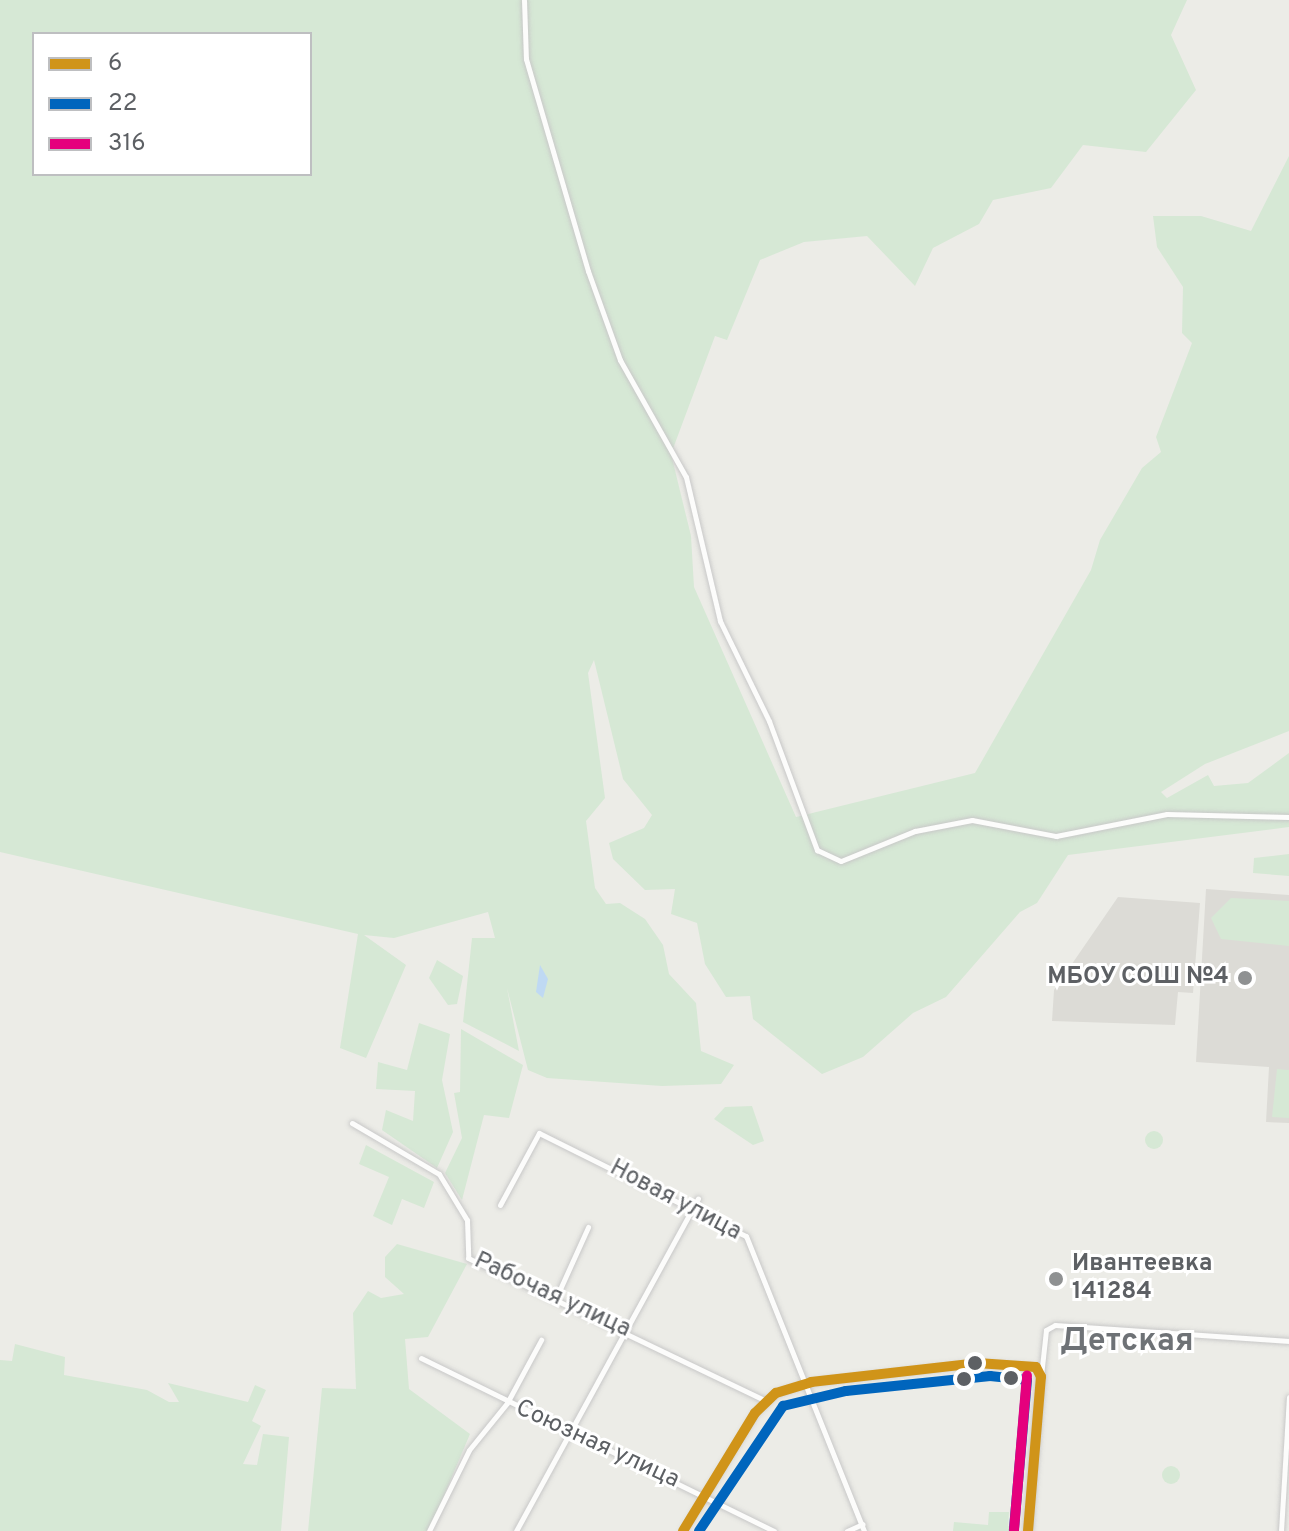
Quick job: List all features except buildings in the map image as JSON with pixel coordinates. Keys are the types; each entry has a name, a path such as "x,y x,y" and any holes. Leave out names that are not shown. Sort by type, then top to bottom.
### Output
{"street":[{"path":"524,0 526,59 588,271 620,360 686,477 720,621 769,721 817,850 841,861 915,831 972,820 1056,836 1167,814 1289,817"},
{"name":"Рабочая улица","path":"352,1123 439,1174 467,1220 468,1258 628,1331 765,1400"},
{"name":"Новая улица","path":"500,1205 539,1133 693,1206 749,1241 864,1528"},
{"path":"516,1531 698,1198"},
{"path":"556,1298 588,1227"},
{"path":"1028,1531 1046,1330 1055,1325 1289,1341"},
{"path":"429,1531 469,1450 507,1403 541,1340"},
{"name":"Союзная улица","path":"421,1358 507,1403 774,1531"},
{"path":"683,1531 765,1400 807,1382 990,1362 1036,1367 1041,1377"},
{"path":"1281,1531 1289,1397"},
{"path":"847,1531 864,1528"}],"shaded area":[{"name":"МБОУ СОШ №4","path":"1206,889 1289,895 1289,1123 1266,1122 1269,1067 1196,1062"},
{"path":"1118,897 1200,903 1193,993 1178,992 1175,1025 1052,1021 1054,990"}],"green space":[{"path":"0,0 1187,0 1171,35 1196,90 1146,152 1083,145 1051,188 993,200 979,224 933,248 915,286 867,236 804,242 760,260 727,340 715,336 671,454 691,536 694,587 796,817 975,773 1091,570 1100,540 1142,468 1161,452 1156,437 1192,343 1182,333 1183,287 1157,247 1153,216 1201,216 1251,231 1289,156 1289,731 1205,764 1161,792 1167,798 1208,775 1214,786 1248,783 1289,753 1289,827 1068,855 1037,903 1020,912 946,997 913,1013 863,1057 822,1074 753,1019 750,996 726,997 705,964 697,923 671,914 675,889 645,890 613,859 609,843 644,828 652,815 623,779 594,660 588,673 605,798 586,821 595,888 606,904 620,903 645,919 663,945 669,974 696,1003 701,1051 734,1065 721,1084 662,1086 547,1078 528,1070 507,988 519,1051 463,1022 472,938 495,938 488,912 394,938 364,935 406,965 366,1058 340,1048 358,934 0,852"},
{"path":"1289,854 1289,876 1253,873 1254,858"},
{"path":"1231,898 1289,901 1289,946 1221,939 1211,918"},
{"path":"437,960 463,976 457,1004 448,1005 429,978"},
{"path":"419,1023 450,1034 442,1080 453,1132 437,1168 382,1130 386,1110 413,1121 415,1091 376,1089 378,1062 407,1070"},
{"path":"461,1029 523,1065 509,1118 484,1115 462,1200 445,1173 462,1138 454,1093 460,1092"},
{"path":"1277,1069 1289,1070 1289,1118 1272,1117"},
{"path":"752,1106 764,1141 753,1145 714,1119 725,1107"},
{"path":"1150,1131 1158,1131 1163,1140 1161,1147 1150,1149 1145,1144 1145,1136"},
{"path":"366,1145 434,1182 424,1208 402,1199 392,1225 373,1216 389,1177 359,1164"},
{"path":"397,1244 467,1264 428,1337 405,1339 409,1389 470,1434 429,1531 308,1531 322,1388 356,1389 353,1313 368,1291 381,1298 404,1294 385,1277 385,1257"},
{"path":"15,1344 65,1357 64,1375 147,1390 169,1402 179,1402 168,1383 248,1402 255,1385 266,1390 252,1421 261,1426 243,1464 257,1465 263,1434 289,1437 281,1531 0,1531 0,1360 12,1361"},
{"path":"1171,1466 1180,1475 1171,1484 1162,1475"},
{"path":"989,1512 1009,1512 1008,1526 1019,1531 953,1531 954,1522 988,1525"}],"water":[{"path":"540,965 548,979 543,998 536,992"}],"transit line":[{"name":"6","path":"683,1531 755,1413 776,1393 811,1382 977,1363 1036,1367 1041,1377"},
{"name":"22","path":"699,1531 783,1406 846,1391 990,1376 1027,1380 1014,1530"},
{"name":"316","path":"1014,1530 1027,1376"},
{"name":"6","path":"1028,1531 1041,1377"}],"place":[{"name":"МБОУ СОШ №4","path":"1245,978"},
{"name":"Ивантеевка 141284","path":"1056,1279"}],"district":[{"name":"Детская","path":"1127,1342"}]}
